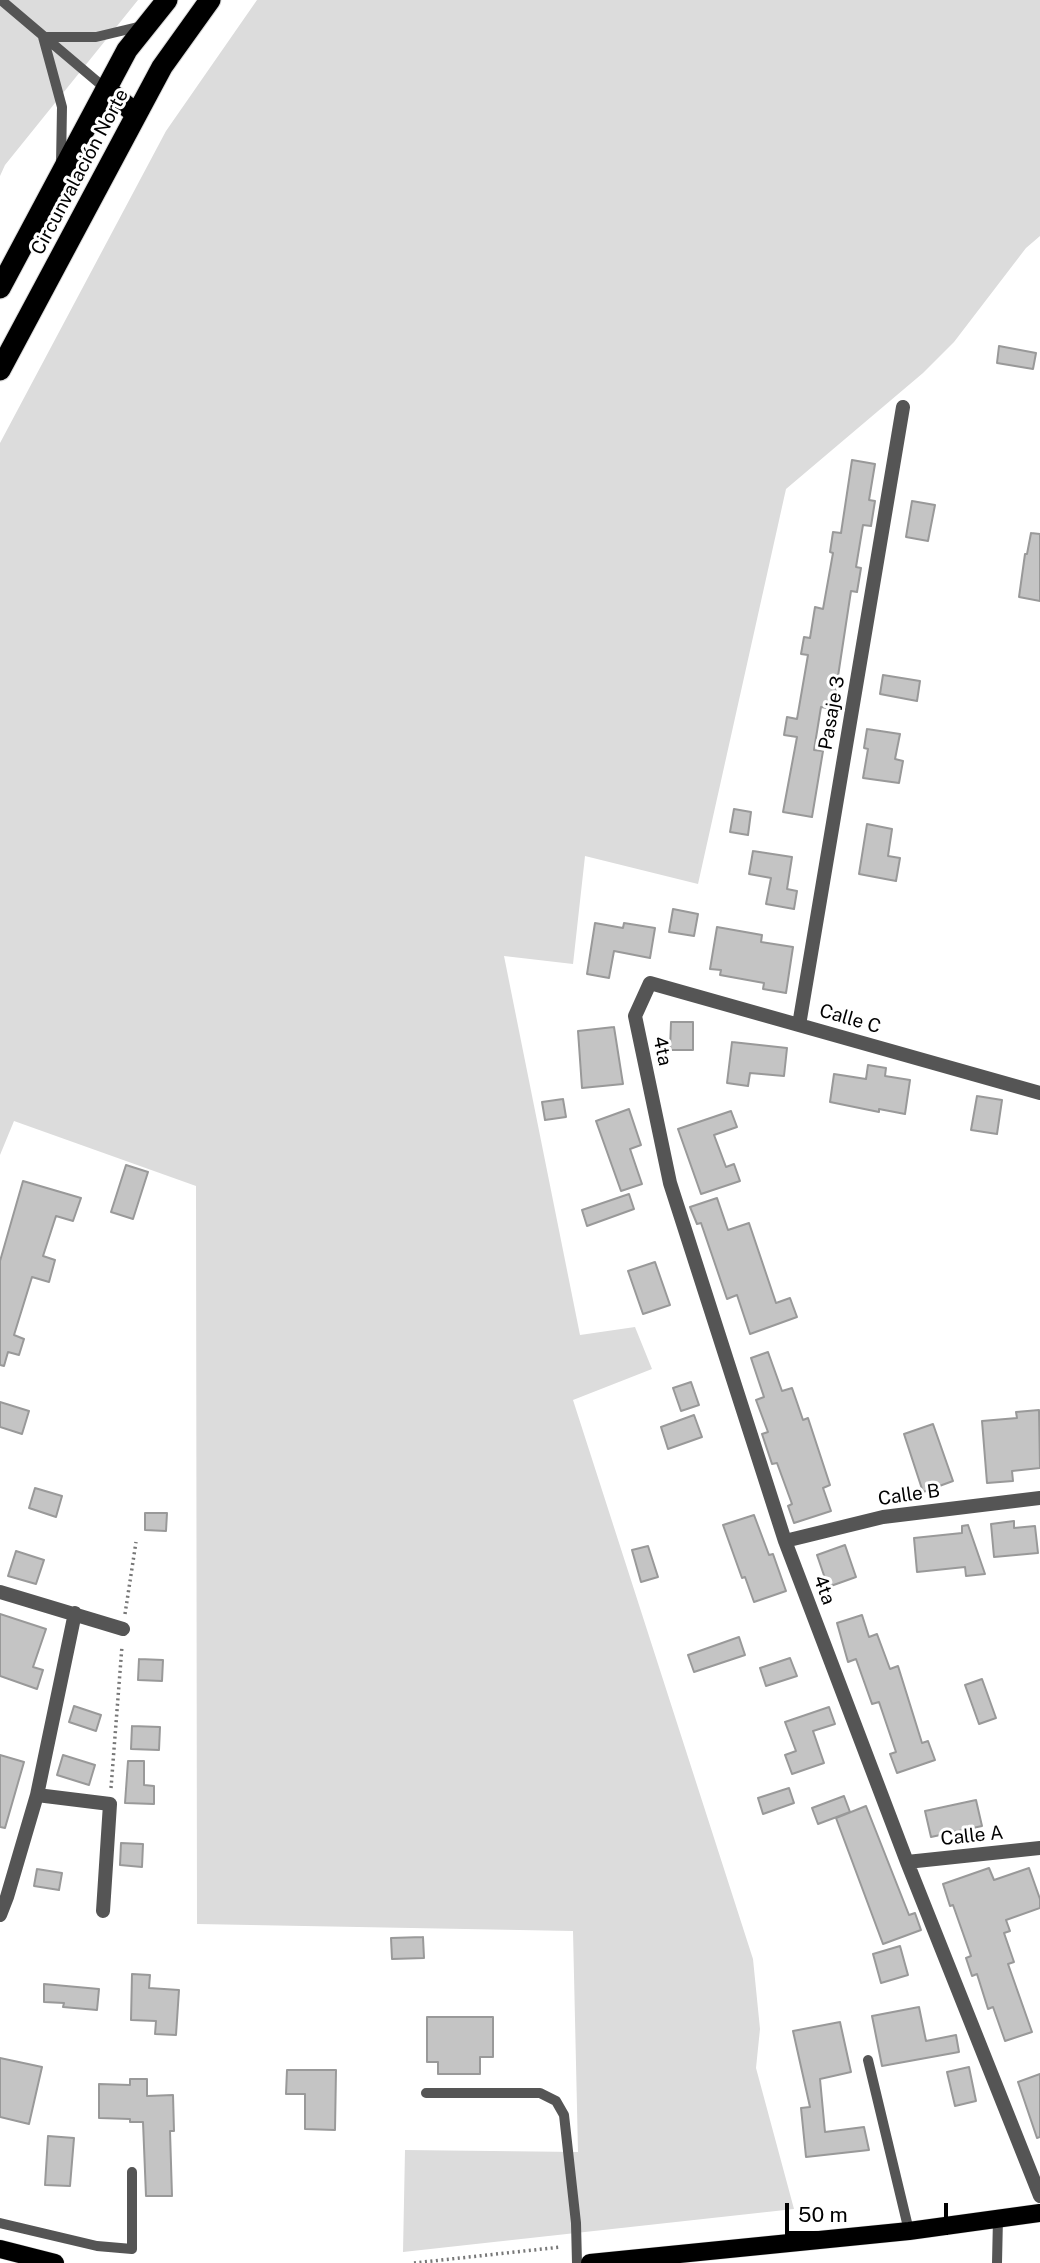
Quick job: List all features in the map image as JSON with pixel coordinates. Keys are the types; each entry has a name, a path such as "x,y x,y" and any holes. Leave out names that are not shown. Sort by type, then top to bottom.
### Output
{"highway":[{"name":"Circunvalación Norte","path":"0,288 127,50 167,0"},
{"name":"Circunvalación Norte","path":"0,370 162,67 210,0"},
{"path":"106,89 136,114"}],"main road":[{"path":"590,2263 704,2257 1040,2213"},
{"path":"0,2249 55,2263"}],"street":[{"name":"Pasaje 3","path":"799,1024 903,407"},
{"name":"Calle C","path":"650,983 1040,1093"},
{"name":"4ta","path":"650,983 635,1016 670,1183 785,1541 907,1862 1040,2196"},
{"name":"Calle B","path":"785,1541 883,1517 1040,1499"},
{"path":"0,1592 123,1629"},
{"path":"0,1915 37,1795 75,1613"},
{"path":"37,1795 110,1804 103,1911"},
{"name":"Calle A","path":"907,1862 1040,1847"}],"lane":[{"path":"1,0 106,89"},
{"path":"43,37 96,37 147,25"},
{"path":"43,37 62,107 61,172"},
{"path":"868,2060 909,2231"},
{"path":"426,2094 540,2093 556,2101 564,2115 576,2223 577,2263"},
{"path":"0,2223 97,2246 132,2249 132,2172"},
{"path":"997,2263 998,2218"}],"path":[{"path":"110,1804 123,1629 136,1542"},
{"path":"414,2263 576,2245"}],"shaded area":[{"path":"0,0 138,0 5,165 0,176"},
{"path":"257,0 1040,0 1040,236 1026,248 954,342 923,373 786,489 698,884 585,856 573,964 504,956 580,1335 635,1327 652,1369 573,1400 753,1959 760,2029 756,2068 794,2209 403,2252 405,2150 578,2152 573,1931 197,1924 196,1186 14,1121 0,1155 0,443 166,131"}],"building":[{"path":"999,346 1036,353 1033,369 997,363"},
{"path":"852,460 875,464 869,500 875,501 871,526 863,525 856,567 861,568 857,592 851,591 833,709 821,707 814,750 823,751 812,817 783,812 797,737 784,735 787,717 797,719 808,655 801,654 804,637 810,638 815,607 823,609 833,553 830,552 833,532 841,533"},
{"path":"912,501 935,505 928,541 906,537"},
{"path":"1031,533 1040,534 1040,601 1019,597"},
{"path":"883,675 920,681 917,701 880,694"},
{"path":"867,729 900,734 895,759 903,761 899,783 863,778 868,749 864,748"},
{"path":"734,809 751,812 748,835 730,832"},
{"path":"867,824 892,829 888,856 900,858 896,881 859,874"},
{"path":"753,851 792,857 787,889 797,891 794,909 766,904 771,878 749,874"},
{"path":"673,909 698,914 694,936 669,932"},
{"path":"595,923 623,928 624,923 655,928 650,958 614,951 609,978 587,974"},
{"path":"717,927 762,935 761,942 793,947 786,993 763,989 764,983 720,975 721,970 710,969"},
{"path":"671,1022 693,1022 693,1050 670,1050"},
{"path":"614,1027 623,1084 582,1088 578,1031"},
{"path":"732,1042 787,1048 784,1076 750,1073 748,1086 727,1083"},
{"path":"868,1065 886,1068 885,1076 910,1080 905,1114 879,1109 879,1112 830,1102 834,1074 866,1079"},
{"path":"977,1096 1002,1100 997,1134 971,1130"},
{"path":"563,1099 566,1117 545,1120 542,1102"},
{"path":"629,1109 641,1145 630,1149 642,1184 621,1191 596,1121"},
{"path":"731,1111 737,1127 714,1135 726,1167 734,1164 740,1181 701,1194 678,1129"},
{"path":"126,1165 148,1172 133,1219 111,1212"},
{"path":"23,1181 81,1198 73,1221 56,1216 43,1256 55,1260 49,1282 32,1277 14,1335 24,1339 19,1355 8,1352 4,1366 0,1365 0,1261"},
{"path":"629,1194 634,1209 587,1226 582,1210"},
{"path":"717,1198 728,1230 749,1223 776,1303 790,1298 797,1317 750,1334 737,1295 727,1299 701,1223 697,1224 690,1207"},
{"path":"655,1262 670,1305 643,1314 628,1271"},
{"path":"768,1352 782,1391 792,1388 803,1420 808,1418 830,1485 823,1488 831,1511 794,1523 788,1506 792,1504 777,1463 772,1464 762,1434 768,1432 756,1400 764,1397 751,1358"},
{"path":"691,1382 699,1405 681,1411 673,1388"},
{"path":"0,1402 29,1411 22,1434 0,1427"},
{"path":"1039,1410 1040,1468 1012,1471 1013,1481 987,1483 982,1421 1017,1418 1016,1412"},
{"path":"694,1415 702,1437 668,1449 661,1427"},
{"path":"933,1424 953,1481 923,1492 904,1434"},
{"path":"35,1488 62,1496 56,1517 29,1508"},
{"path":"145,1513 167,1513 166,1531 145,1530"},
{"path":"754,1515 769,1555 773,1554 786,1591 754,1602 745,1577 742,1578 723,1525"},
{"path":"1014,1521 1014,1528 1035,1526 1038,1553 994,1557 991,1524"},
{"path":"968,1525 985,1574 966,1576 965,1567 917,1572 914,1538 962,1533 962,1526"},
{"path":"845,1545 856,1577 828,1587 817,1555"},
{"path":"648,1546 658,1577 641,1582 632,1550"},
{"path":"16,1551 44,1560 36,1584 8,1576"},
{"path":"0,1614 46,1629 33,1667 43,1670 37,1689 0,1676"},
{"path":"862,1615 869,1637 877,1634 890,1669 898,1666 922,1743 928,1741 935,1760 897,1773 890,1754 896,1752 879,1702 872,1704 856,1659 848,1662 837,1623"},
{"path":"739,1637 745,1655 694,1672 688,1655"},
{"path":"790,1658 797,1676 766,1686 760,1668"},
{"path":"139,1659 163,1660 162,1681 138,1680"},
{"path":"982,1679 996,1718 979,1724 965,1685"},
{"path":"74,1706 101,1715 96,1731 69,1722"},
{"path":"829,1707 835,1724 813,1731 824,1763 792,1774 785,1755 796,1751 785,1722"},
{"path":"132,1726 160,1727 159,1750 131,1749"},
{"path":"0,1755 24,1762 5,1828 0,1827"},
{"path":"63,1755 95,1765 89,1785 57,1775"},
{"path":"128,1761 144,1761 144,1785 154,1786 154,1804 125,1803"},
{"path":"789,1788 794,1803 763,1814 758,1798"},
{"path":"844,1796 850,1812 818,1824 812,1808"},
{"path":"976,1800 982,1826 931,1837 925,1811"},
{"path":"866,1806 909,1915 915,1913 921,1930 883,1944 836,1818"},
{"path":"121,1843 143,1844 142,1867 120,1865"},
{"path":"989,1868 994,1880 1029,1868 1040,1899 1040,1908 1006,1920 1010,1931 1004,1933 1014,1962 1008,1964 1032,2032 1005,2041 993,2007 988,2009 977,1974 972,1976 966,1958 971,1956 943,1884"},
{"path":"37,1869 62,1873 59,1890 34,1886"},
{"path":"423,1937 424,1958 392,1959 391,1938"},
{"path":"900,1946 908,1975 881,1983 873,1954"},
{"path":"132,1974 150,1975 149,1988 179,1990 176,2035 155,2034 156,2021 131,2020"},
{"path":"44,1984 99,1989 97,2010 63,2007 64,2003 44,2002"},
{"path":"919,2007 926,2041 956,2035 959,2052 882,2066 872,2016"},
{"path":"427,2017 493,2017 493,2057 480,2057 480,2074 438,2074 438,2062 427,2062"},
{"path":"840,2022 851,2072 820,2079 825,2132 864,2127 869,2150 806,2157 801,2108 810,2107 793,2031"},
{"path":"0,2058 42,2067 29,2124 0,2117"},
{"path":"969,2067 976,2101 955,2106 947,2072"},
{"path":"287,2070 336,2070 335,2130 305,2129 305,2094 286,2094"},
{"path":"1040,2074 1040,2137 1037,2138 1018,2082"},
{"path":"130,2079 147,2079 147,2096 173,2095 174,2131 170,2131 172,2196 146,2196 143,2122 99,2118 99,2084 130,2085"},
{"path":"48,2136 74,2138 70,2186 45,2185"}]}
